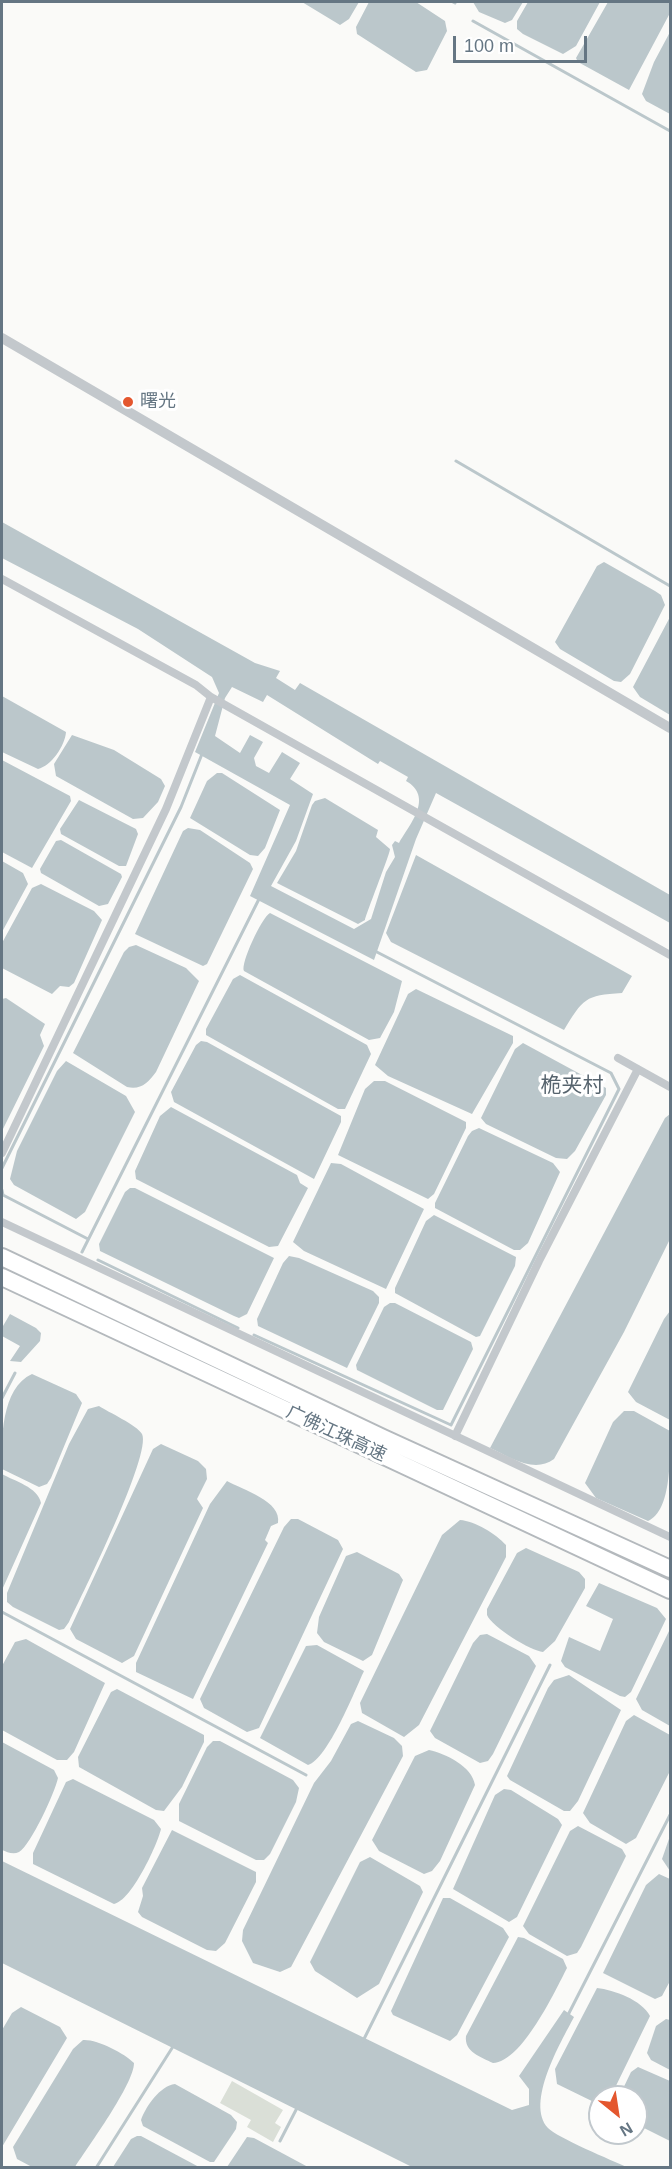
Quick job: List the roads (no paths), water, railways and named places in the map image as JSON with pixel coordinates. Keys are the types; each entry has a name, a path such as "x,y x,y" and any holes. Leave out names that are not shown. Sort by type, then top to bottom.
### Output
{"highway":[{"name":"广佛江珠高速","path":"2,1257 373,1433 670,1569"},
{"name":"广佛江珠高速","path":"2,1277 670,1590"}],"street":[{"path":"2,338 670,728"},
{"path":"2,579 196,685 212,697 670,955"},
{"path":"2,1153 166,809 212,697"},
{"path":"618,1058 670,1087"},
{"path":"454,1437 538,1261 638,1069"},
{"path":"2,1221 454,1437 670,1537"}],"waterway":[{"path":"473,21 670,131"},
{"path":"456,461 670,586"},
{"path":"2,1168 181,807 202,754"},
{"path":"82,1252 259,899"},
{"path":"254,1335 451,1425 619,1089 611,1073 373,950"},
{"path":"2,1190 3,1195 88,1239"},
{"path":"98,1260 238,1328"},
{"path":"2,1398 15,1373"},
{"path":"2,1612 306,1775"},
{"path":"363,2041 550,1665"},
{"path":"568,2015 670,1815"},
{"path":"96,2168 174,2045"},
{"path":"280,2141 298,2106"}],"place":[{"name":"曙光","path":"128,402"}],"district":[{"name":"桅夹村","path":"572,1086"}]}
